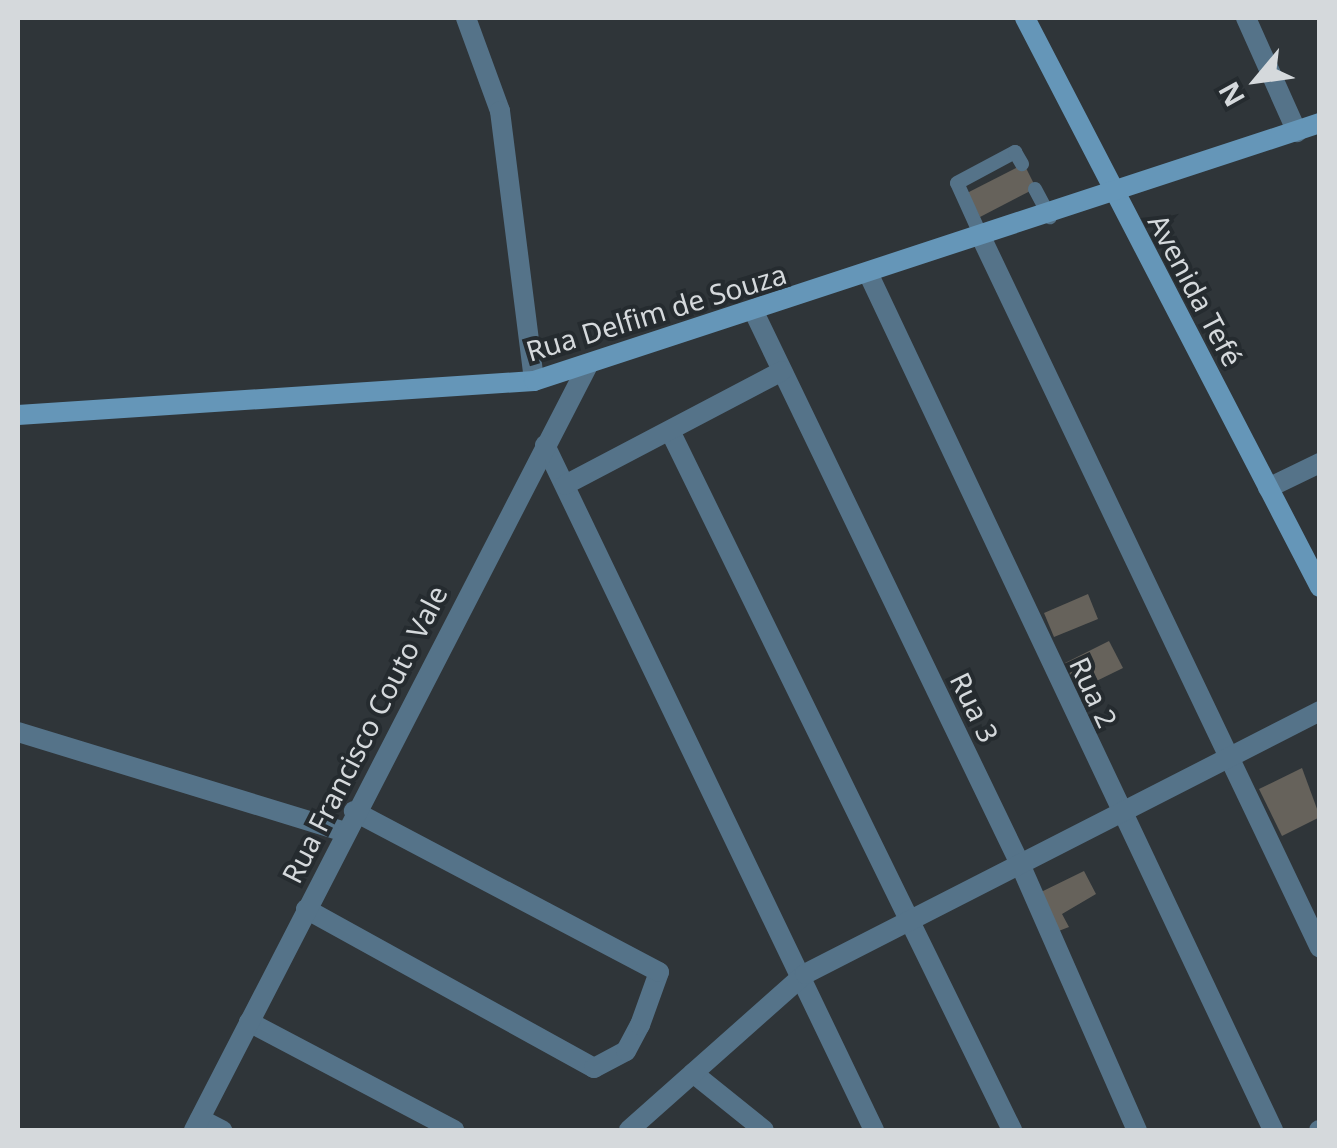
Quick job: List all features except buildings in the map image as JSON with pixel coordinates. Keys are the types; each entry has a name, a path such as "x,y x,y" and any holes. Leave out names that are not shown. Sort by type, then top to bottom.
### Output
{"street":[{"path":"466,18 500,110 534,381"},
{"name":"Avenida Tefé","path":"1025,18 1320,587"},
{"path":"1246,18 1297,132"},
{"name":"Rua Delfim de Souza","path":"18,416 534,381 1050,218 1320,123"},
{"path":"982,239 1320,948"},
{"name":"Rua 2","path":"869,276 1273,1130"},
{"name":"Rua 3","path":"754,312 1020,864 1137,1130"},
{"name":"Rua Francisco Couto Vale","path":"197,1125 342,831 588,366"},
{"path":"565,485 672,435 782,371"},
{"path":"672,435 914,918 1012,1130"},
{"path":"544,445 805,974 874,1130"},
{"path":"1268,488 1320,463"},
{"path":"629,1130 805,974 1320,711"},
{"path":"18,732 342,831"},
{"path":"306,908 594,1068 626,1051 660,972 354,810"},
{"path":"249,1022 454,1130"},
{"path":"693,1073 764,1130"},
{"path":"197,1125 222,1130"}],"lane":[{"path":"982,239 957,184 1015,152 1022,164"},
{"path":"1034,189 1050,218"}]}
